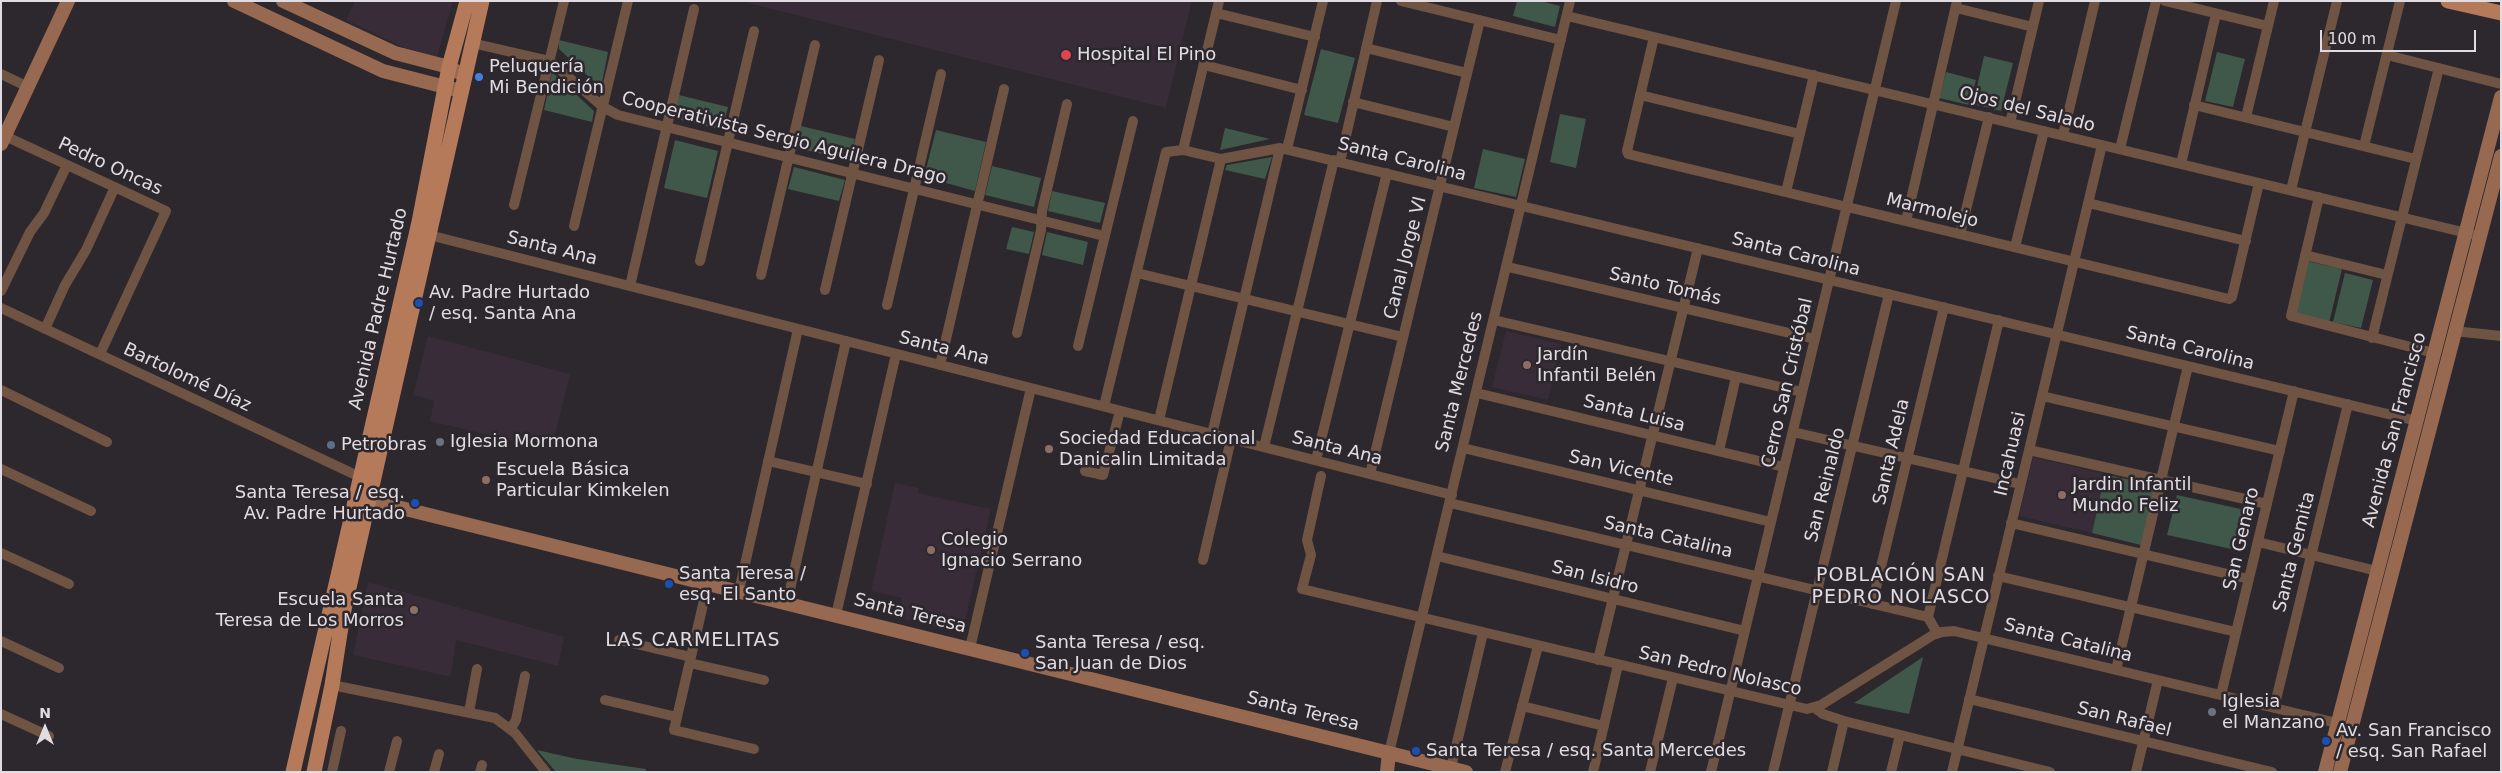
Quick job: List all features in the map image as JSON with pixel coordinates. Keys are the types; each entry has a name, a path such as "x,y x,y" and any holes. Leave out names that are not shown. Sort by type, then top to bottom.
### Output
{"main road":[{"name":"Avenida Padre Hurtado","path":"293,772 419,222 449,67 466,1"},
{"name":"Avenida Padre Hurtado","path":"314,772 332,685 342,614 482,1"},
{"path":"2448,1 2501,13"}],"street":[{"path":"3,140 68,1"},
{"path":"234,1 394,75 461,91"},
{"path":"283,1 402,55 449,67 465,76"},
{"path":"514,205 564,1"},
{"path":"574,226 628,1"},
{"path":"1183,150 1219,1"},
{"path":"1212,434 1244,298 1284,148 1302,90 1324,1"},
{"path":"1264,447 1297,312 1353,102 1377,1"},
{"path":"1401,1 1561,40"},
{"name":"Santa Mercedes","path":"1387,772 1422,618 1508,267 1570,1"},
{"name":"Cerro San Cristóbal","path":"1711,772 1896,1"},
{"path":"2010,123 2039,1"},
{"path":"2063,135 2095,1"},
{"path":"2120,149 2156,1"},
{"path":"2165,1 2268,26"},
{"path":"2246,117 2274,1"},
{"path":"2291,190 2337,1"},
{"path":"2364,146 2400,1"},
{"path":"1906,221 1957,5 2033,27"},
{"path":"630,286 694,9"},
{"path":"1216,13 1315,37"},
{"path":"2180,164 2216,14"},
{"name":"Ojos del Salado","path":"1567,16 2472,234"},
{"name":"Canal Jorge VI","path":"1370,474 1480,20"},
{"path":"700,261 754,31"},
{"path":"1654,37 1640,95 1800,134"},
{"name":"Cooperativista Sergio Aguilera Drago","path":"472,43 557,64 603,108 618,115 1104,236"},
{"path":"761,275 815,45"},
{"path":"374,66 371,56 374,50 381,46"},
{"path":"1366,48 1467,73"},
{"path":"2387,55 2501,84"},
{"path":"825,290 879,60"},
{"path":"1204,65 1302,90"},
{"path":"2372,338 2439,68"},
{"path":"1,74 28,87"},
{"path":"887,304 941,74"},
{"path":"1786,192 1814,75"},
{"path":"940,365 1004,89"},
{"name":"Marmolejo","path":"1640,95 1627,153 2074,262 2231,299 2246,240"},
{"name":"Avenida San Francisco","path":"2324,772 2377,571 2454,331 2501,97"},
{"path":"1353,102 1454,127"},
{"path":"1017,333 1067,104"},
{"path":"2194,105 2416,159"},
{"path":"1960,234 1989,117"},
{"path":"1078,346 1132,122"},
{"path":"2015,247 2044,131"},
{"name":"Pedro Oncas","path":"3,140 67,165 166,212 100,354"},
{"name":"Incahuasi","path":"1952,772 2102,145"},
{"name":"Santa Carolina","path":"1137,272 1166,152 1183,150 1221,159 1284,148 2417,421"},
{"name":"Avenida San Francisco","path":"2340,772 2419,438 2417,421 2434,353 2472,234 2501,156"},
{"path":"1159,420 1221,159"},
{"path":"1,291 30,232 44,213 67,165"},
{"path":"1316,460 1387,173"},
{"path":"2088,203 2246,240 2260,183"},
{"path":"45,329 65,285 86,250 114,187"},
{"path":"2319,197 2291,316 2434,353"},
{"name":"Santa Ana","path":"429,235 1316,460 1370,474 1451,499"},
{"path":"1598,660 1698,248"},
{"path":"2305,255 2387,276"},
{"name":"Santo Tomás","path":"1508,267 1815,340"},
{"path":"1104,406 1137,272 1403,337"},
{"name":"San Reinaldo","path":"1773,772 1889,294"},
{"name":"Santa Adela","path":"1872,604 1944,307"},
{"name":"Bartolomé Díaz","path":"3,312 100,354 360,476"},
{"path":"1494,320 1802,392"},
{"path":"1815,708 1938,633 1928,617 1999,320"},
{"path":"740,591 798,329"},
{"path":"2454,331 2501,336"},
{"path":"787,603 846,341"},
{"path":"836,615 896,354"},
{"path":"2116,670 2188,366"},
{"path":"1718,452 1736,377"},
{"path":"970,648 1031,388"},
{"path":"1,390 108,442"},
{"name":"San Genaro","path":"2221,695 2294,391"},
{"name":"Santa Luisa","path":"1477,393 1784,467"},
{"path":"2042,396 2280,451"},
{"name":"Santa Gemita","path":"2274,708 2348,404"},
{"path":"1085,471 1103,475 1120,411"},
{"path":"1793,432 2020,484"},
{"path":"1203,560 1232,439"},
{"name":"San Vicente","path":"1464,448 1771,522"},
{"path":"2029,450 2267,504"},
{"path":"768,461 867,484"},
{"path":"1,469 91,512"},
{"path":"360,476 363,491 369,500"},
{"name":"San Pedro Nolasco","path":"1321,476 1307,540 1310,555 1302,589 1673,678 1807,709 1815,708 1823,714 1844,721 1957,749 2015,768 2050,772"},
{"name":"Santa Catalina","path":"1451,499 1626,545 1928,617"},
{"name":"Santa Teresa","path":"369,500 1466,772"},
{"path":"2011,523 2249,579"},
{"path":"2258,542 2377,571"},
{"path":"1,553 69,584"},
{"name":"San Isidro","path":"1437,556 1745,631"},
{"path":"1998,576 2236,632"},
{"path":"708,583 674,730 754,749"},
{"name":"Santa Catalina","path":"1938,633 1954,631 2337,723"},
{"path":"1451,768 1483,633"},
{"path":"619,640 764,680"},
{"path":"1,641 59,668"},
{"path":"1505,772 1538,646"},
{"path":"1593,772 1618,665"},
{"path":"469,712 477,669"},
{"path":"511,728 516,720 525,676"},
{"path":"1650,772 1673,678"},
{"path":"2136,772 2158,680"},
{"path":"332,685 495,718 511,728 546,772"},
{"name":"San Rafael","path":"1969,699 2272,772"},
{"path":"604,700 677,717"},
{"path":"1522,706 1604,726"},
{"path":"1,714 48,736"},
{"path":"1832,772 1844,721"},
{"path":"332,772 341,731"},
{"path":"1891,772 1900,735"},
{"path":"389,772 397,741"},
{"path":"434,772 439,754"}],"shaded area":[{"path":"355,1 453,1 437,57 403,47 346,20"},
{"name":"Hospital El Pino","path":"740,1 1192,1 1166,108"},
{"name":"Jardín Infantil Belén","path":"1506,331 1561,344 1548,400 1492,387"},
{"path":"428,336 570,374 551,450 430,421 434,401 413,395"},
{"name":"Jardin Infantil Mundo Feliz","path":"2033,457 2105,474 2092,533 2019,516"},
{"name":"Colegio Ignacio Serrano","path":"895,483 919,488 918,493 991,509 962,633 898,618 902,598 871,591"},
{"name":"Escuela Santa Teresa de Los Morros","path":"368,582 564,637 558,666 456,640 451,677 353,655"}],"green space":[{"path":"1517,1 1540,1 1560,6 1555,27 1513,16"},
{"path":"559,40 608,52 601,88 559,49"},
{"path":"1321,49 1355,58 1338,123 1304,115"},
{"path":"2217,52 2245,59 2233,107 2205,101"},
{"path":"1984,56 2013,63 2001,111 1973,104"},
{"path":"552,72 594,111 592,122 544,110"},
{"path":"1946,72 1976,80 1969,105 1939,98"},
{"path":"679,95 728,107 722,130 673,118"},
{"path":"1560,114 1586,119 1576,168 1550,162"},
{"path":"801,126 855,139 850,160 796,148"},
{"path":"1225,128 1270,139 1220,150"},
{"path":"936,130 986,142 975,191 924,177"},
{"path":"675,140 718,151 707,198 664,188"},
{"path":"1483,149 1525,159 1516,197 1474,188"},
{"path":"1272,157 1265,179 1225,170 1227,165"},
{"path":"992,166 1041,178 1034,207 985,195"},
{"path":"794,167 845,180 839,201 788,189"},
{"path":"1052,191 1105,203 1100,223 1048,211"},
{"path":"1012,227 1034,232 1029,254 1006,249"},
{"path":"1047,232 1088,242 1083,265 1042,255"},
{"path":"2307,261 2342,269 2329,323 2294,315"},
{"path":"2345,273 2373,280 2361,328 2333,322"},
{"path":"2105,474 2155,486 2141,545 2092,533"},
{"path":"2177,495 2250,511 2241,551 2167,535"},
{"path":"1923,657 1909,714 1854,703"},
{"path":"537,750 577,759 646,769 646,772 556,772"}],"place":[{"name":"Hospital El Pino","path":"1066,55"},
{"name":"Peluquería Mi Bendición","path":"479,77"},
{"name":"Av. Padre Hurtado / esq. Santa Ana","path":"419,303"},
{"name":"Jardín Infantil Belén","path":"1527,365"},
{"name":"Iglesia Mormona","path":"440,442"},
{"name":"Petrobras","path":"331,445"},
{"name":"Sociedad Educacional Danicalin Limitada","path":"1049,449"},
{"name":"Escuela Básica Particular Kimkelen","path":"486,480"},
{"name":"Jardin Infantil Mundo Feliz","path":"2062,495"},
{"name":"Santa Teresa / esq. Av. Padre Hurtado","path":"415,503"},
{"name":"Colegio Ignacio Serrano","path":"931,550"},
{"name":"Santa Teresa / esq. El Santo","path":"669,584"},
{"name":"Escuela Santa Teresa de Los Morros","path":"414,610"},
{"name":"Santa Teresa / esq. San Juan de Dios","path":"1025,653"},
{"name":"Iglesia el Manzano","path":"2212,712"},
{"name":"Av. San Francisco / esq. San Rafael","path":"2326,741"},
{"name":"Santa Teresa / esq. Santa Mercedes","path":"1416,751"}],"district":[{"name":"POBLACIÓN SAN PEDRO NOLASCO","path":"1901,587"},
{"name":"LAS CARMELITAS","path":"693,641"}]}
